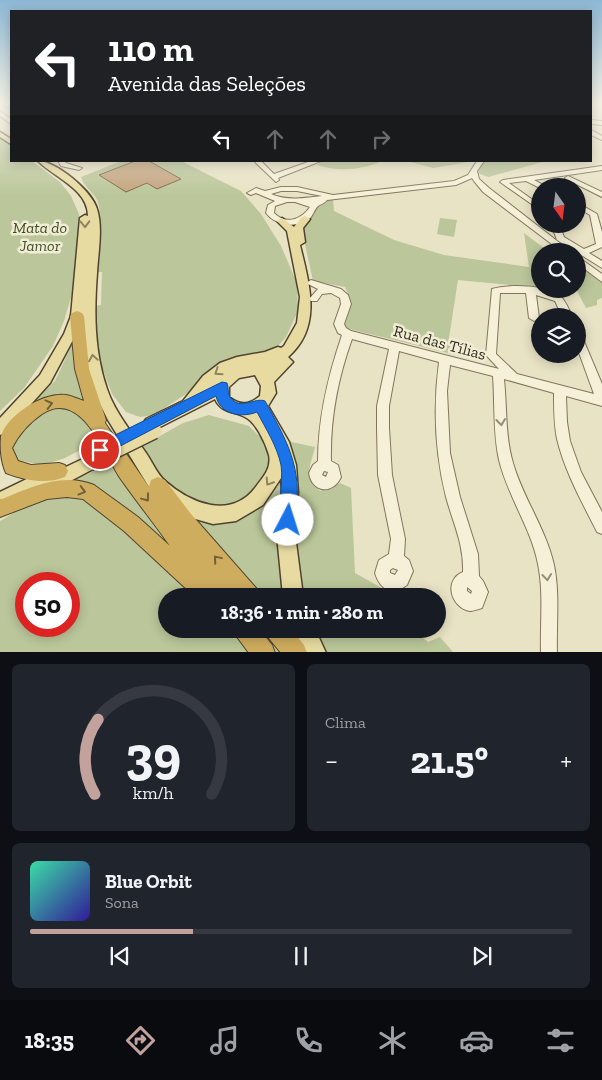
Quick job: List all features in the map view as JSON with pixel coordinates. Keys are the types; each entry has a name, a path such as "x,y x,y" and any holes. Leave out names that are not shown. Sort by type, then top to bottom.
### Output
{"highway":[{"path":"77,316 82,369 100,428"},
{"path":"59,471 31,473 12,467 3,448 18,422 33,409 67,401 83,407 100,428 126,471 214,588"},
{"path":"158,486 184,521 241,588"},
{"path":"1,506 47,490 67,488 88,491 131,524 201,588"},
{"path":"252,638 264,652"},
{"path":"284,638 296,652"}],"main road":[{"path":"0,428 45,379 57,360 77,316 86,225 85,212 73,190 37,162"},
{"path":"43,162 81,190 88,198 93,210 94,240 88,313 89,332 100,390 113,416 158,486 191,510 213,515 236,512 257,499 272,479 276,470 277,456 253,407"},
{"path":"266,381 293,355 303,342 312,317 314,299 303,258 298,228 305,219"},
{"path":"248,372 272,363 281,357 294,341 303,323 306,297 292,230 282,221"},
{"path":"152,427 187,404 212,376 221,369 230,364 274,355 294,341"},
{"path":"1,506 152,427 222,393 230,378 242,372 262,376 266,381 268,393 253,407 232,408 222,393"},
{"path":"173,413 222,393"},
{"path":"253,407 283,447 288,465 290,492 286,535 292,588"},
{"path":"1,506 59,471 88,460"},
{"path":"309,638 316,652"}],"street":[{"path":"62,162 80,168"},
{"path":"258,162 283,188"},
{"path":"273,177 315,162"},
{"path":"456,183 468,178 475,172 480,162"},
{"path":"533,178 602,169"},
{"path":"475,172 477,185"},
{"path":"468,178 470,183 486,190 556,243"},
{"path":"531,178 503,182 531,202"},
{"path":"334,196 320,202 305,219 294,222 282,221 271,215 268,202 251,192 256,190 274,199 303,201 318,196 334,196 456,183 477,185"},
{"path":"264,194 283,188 301,188 318,196"},
{"path":"588,188 602,195"},
{"path":"270,207 284,200"},
{"path":"303,201 312,210"},
{"path":"586,210 593,214 600,233 600,245 586,253"},
{"path":"558,233 565,243"},
{"path":"586,259 602,265"},
{"path":"586,263 602,278"},
{"path":"311,283 345,297 346,304 339,324 342,330 348,334 336,368 329,396 323,440 325,465"},
{"path":"531,292 504,289 495,292 491,354 507,462 532,523 546,564 549,652"},
{"path":"314,299 320,292 331,290"},
{"name":"Rua das Tílias","path":"348,334 602,400"},
{"path":"395,346 383,406 383,428 385,475 398,539 396,561"},
{"path":"491,354 513,378"},
{"path":"586,358 602,400"},
{"path":"445,360 441,391 444,453 454,497 471,554 472,580"},
{"path":"560,390 564,440 581,486 602,527"}],"green space":[{"name":"Mata do Jamor","path":"0,138 10,145 10,162 33,162 60,182 71,196 79,214 81,229 75,284 64,321 53,346 24,388 0,411"},
{"path":"118,162 183,162 241,191 261,214 281,246 297,283 298,311 286,337 271,354 200,385 154,415 140,417 126,412 112,394 98,356 95,306 101,305 102,272 97,272 100,214 97,200 84,184 81,177"},
{"path":"321,162 379,162 350,169 333,169 317,165"},
{"path":"411,162 468,162 433,168"},
{"path":"480,162 542,162 488,177 475,172"},
{"path":"333,199 334,211 394,240 444,255 529,267 524,233 537,243 531,243 531,287 458,280 448,344 464,357 344,327 344,316 349,299 348,294 345,287 313,281 301,226 311,218 315,208 323,201"},
{"path":"440,218 457,220 454,237 437,234"},
{"path":"586,271 602,282 602,298 597,300 597,305 586,308 581,298 586,298"},
{"path":"73,342 85,399 68,397 14,420 0,442 0,433 55,381"},
{"path":"71,407 87,422 95,442 65,458 43,465 17,460 11,447 31,417 48,410"},
{"path":"209,415 249,426 258,435 315,447 309,471 309,477 314,486 320,491 340,483 351,488 355,573 382,588 158,588 158,638 423,638 428,642 441,638 453,652 0,652 0,521 69,480 103,468 183,423"}],"building":[{"path":"132,162 151,162 181,179 157,189 147,183 126,192 99,175"}],"route":[{"path":"100,450 222,387 222,399 232,408 247,410 260,405 283,447 288,465 290,492 288,520"}]}
